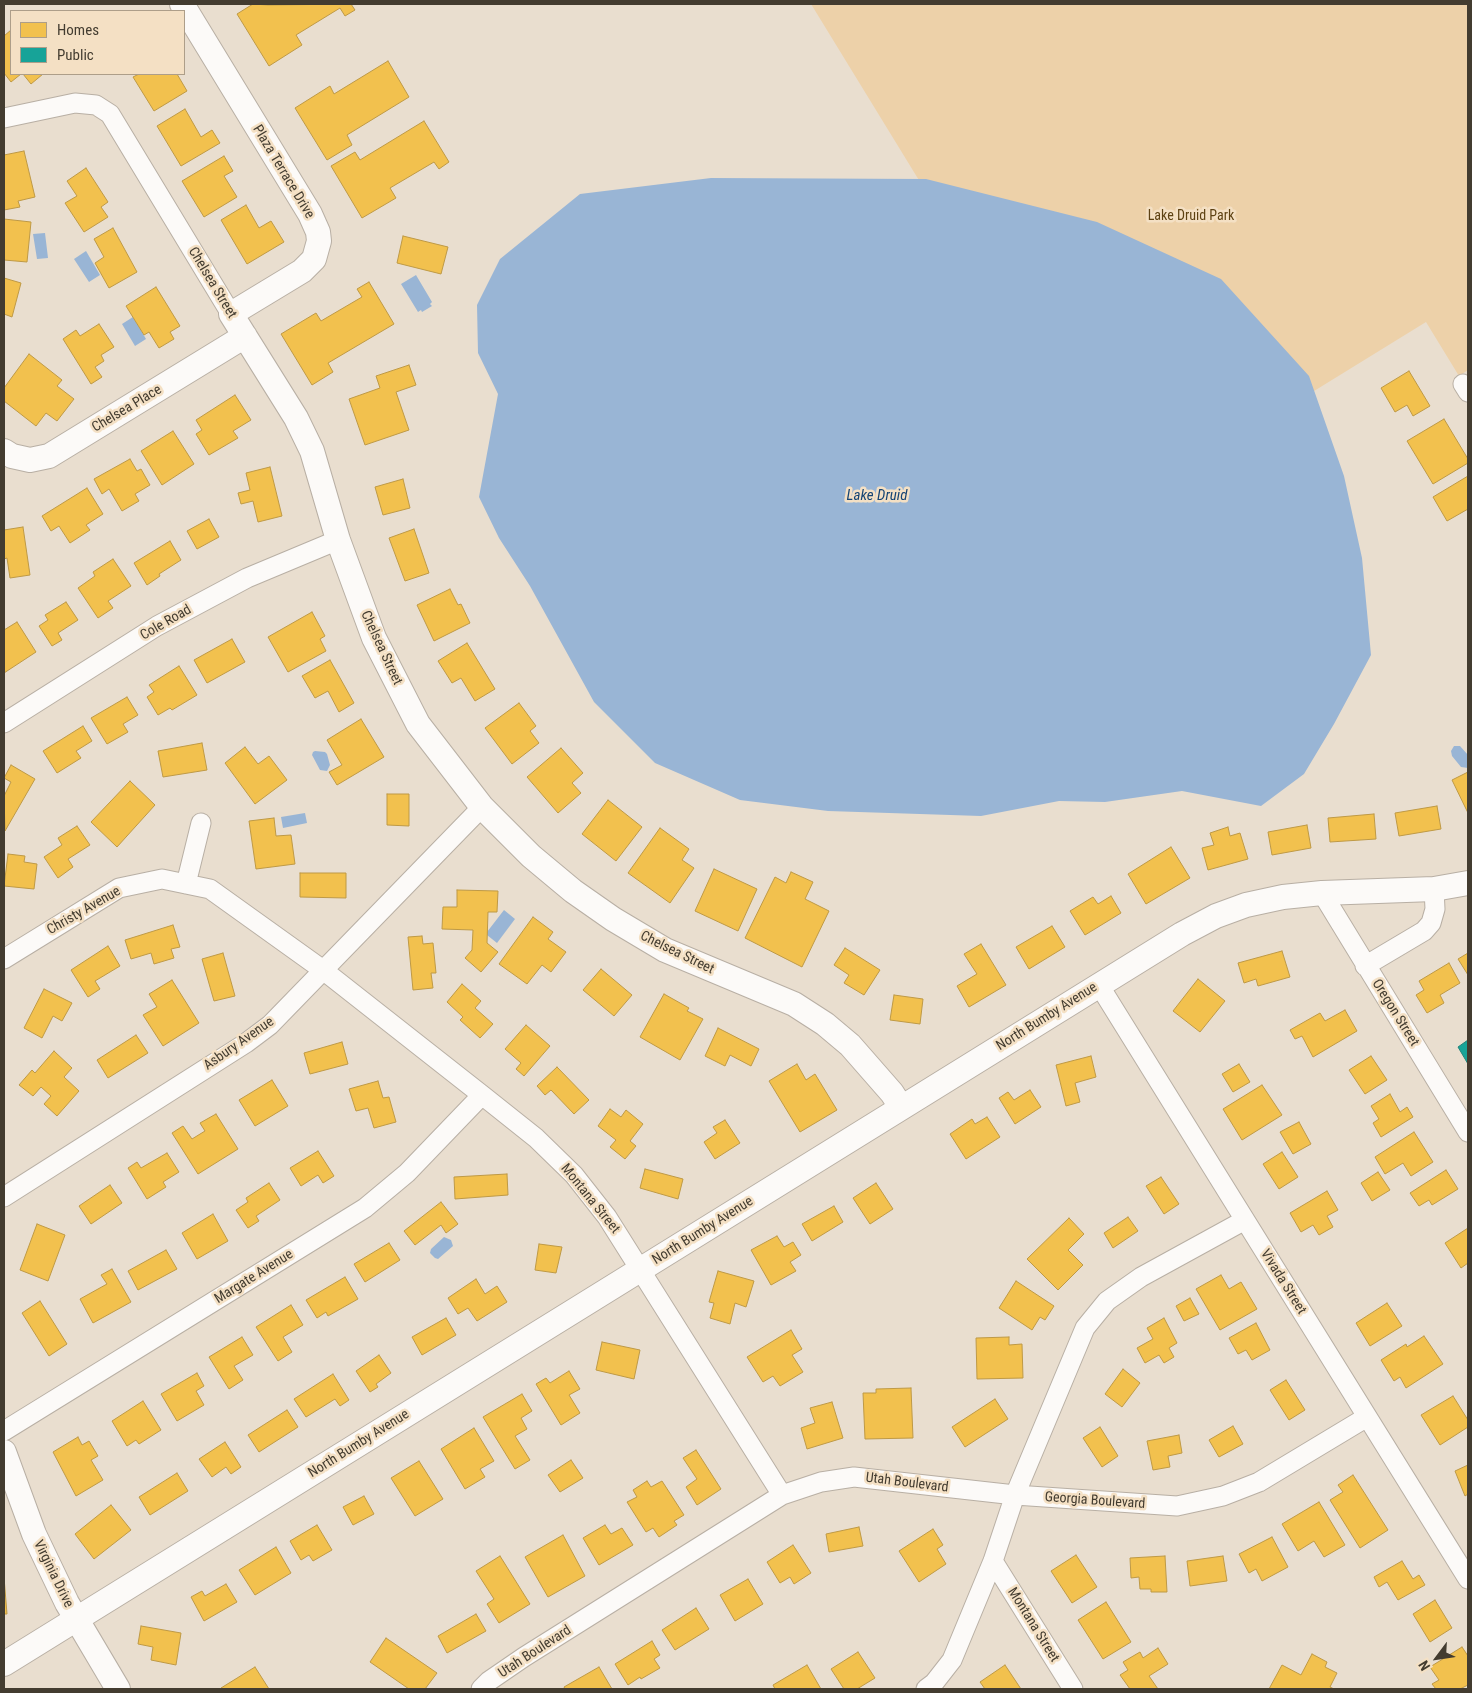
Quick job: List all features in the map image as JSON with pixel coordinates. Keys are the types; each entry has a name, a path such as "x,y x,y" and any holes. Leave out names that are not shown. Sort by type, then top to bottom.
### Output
{"street":[{"name":"Plaza Terrace Drive","path":"182,4 310,214 318,232 319,242 314,259 302,272 231,314"},
{"name":"Chelsea Street","path":"4,118 75,103 96,105 110,114 296,418 312,451 338,540 374,638 418,724 482,807 531,856 573,891 613,919 665,950 794,1004 825,1024 850,1045 886,1086 901,1107"},
{"name":"Chelsea Place","path":"4,450 12,456 30,460 49,456 245,336"},
{"name":"Cole Road","path":"4,722 158,626 247,578 338,540"},
{"name":"Asbury Avenue","path":"4,1197 246,1043 270,1025 482,807"},
{"path":"186,884 201,823"},
{"name":"Christy Avenue","path":"4,959 119,888 162,879 210,889 323,970"},
{"name":"North Bumby Avenue","path":"4,1664 1182,934 1216,916 1246,905 1283,897 1322,893 1434,889 1468,883"},
{"path":"1365,966 1424,931 1431,923 1435,909 1434,889"},
{"name":"Oregon Street","path":"1322,893 1468,1132"},
{"name":"Montana Street","path":"323,970 536,1138 574,1175 607,1217 641,1269 782,1496"},
{"name":"Vivada Street","path":"1099,985 1468,1579"},
{"name":"Margate Avenue","path":"4,1431 365,1208 407,1174 482,1095"},
{"path":"926,1689 934,1683 952,1660 993,1561 1015,1496 1085,1328 1107,1301 1141,1277 1245,1220"},
{"name":"Georgia Boulevard","path":"1015,1496 1177,1506 1223,1496 1259,1482 1367,1417"},
{"name":"Virginia Drive","path":"4,1452 34,1534 75,1620 118,1689"},
{"name":"Utah Boulevard","path":"481,1689 489,1681 524,1657 782,1496 821,1482 854,1477 1015,1496"},
{"name":"Montana Street","path":"993,1561 1073,1689"}],"green space":[{"name":"Lake Druid Park","path":"811,4 1468,4 1468,370 1459,376 1426,322 1121,510"}],"water":[{"name":"Lake Druid","path":"711,178 926,179 1097,222 1221,279 1309,376 1344,476 1362,558 1371,655 1334,724 1304,774 1261,806 1182,791 1105,802 1059,801 981,816 828,811 740,800 655,763 594,702 530,586 499,538 479,497 498,394 478,353 477,305 500,259 580,194"},
{"path":"45,233 48,258 37,259 33,234"},
{"path":"86,251 100,275 89,282 74,259"},
{"path":"416,275 432,302 430,304 432,306 422,312 421,310 418,312 401,284"},
{"path":"133,317 146,339 135,346 122,324"},
{"path":"1454,746 1460,746 1468,755 1468,768 1461,767 1452,756 1451,751"},
{"path":"315,751 327,754 330,765 327,771 320,770 312,755"},
{"path":"305,813 307,823 283,828 281,817"},
{"path":"504,910 515,919 497,943 487,935 487,932"},
{"path":"444,1237 451,1240 453,1246 438,1259 435,1258 430,1253 431,1249"}],"building: Homes":[{"path":"253,4 351,4 355,10 345,16 340,8 296,35 302,45 269,66 237,14"},
{"path":"10,31 10,75 20,75 11,82 4,73 4,36"},
{"path":"388,61 409,97 347,135 352,145 327,160 295,108 330,86 334,94"},
{"path":"24,75 42,75 31,84"},
{"path":"137,75 178,75 187,91 154,111 133,77"},
{"path":"185,109 201,137 212,130 220,143 181,166 157,126"},
{"path":"424,121 449,162 439,169 434,162 390,188 396,198 362,218 331,166 355,152 360,160"},
{"path":"24,151 35,197 18,201 20,207 4,210 4,155"},
{"path":"224,156 233,171 224,176 237,197 204,217 182,181"},
{"path":"86,168 108,202 101,207 108,217 84,232 65,203 77,196 67,181"},
{"path":"246,205 259,228 271,221 284,242 247,264 221,220"},
{"path":"4,219 31,222 27,262 4,260"},
{"path":"113,228 137,272 109,288 95,263 104,257 94,239"},
{"path":"403,236 448,247 441,274 397,263"},
{"path":"4,278 21,283 12,317 4,314"},
{"path":"369,282 394,324 328,363 333,372 312,385 281,334 316,313 321,321 362,297 357,289"},
{"path":"156,287 180,326 170,332 174,339 159,348 149,332 144,335 126,306"},
{"path":"99,324 114,347 101,355 104,361 95,367 102,377 91,384 63,339 76,330 80,336"},
{"path":"29,354 62,380 57,386 74,399 57,421 46,413 36,426 4,401 4,388"},
{"path":"409,365 416,385 396,392 409,430 365,445 349,399 380,388 376,376"},
{"path":"1409,371 1430,406 1413,416 1407,405 1395,412 1381,388"},
{"path":"235,395 251,420 233,431 238,438 209,455 196,434 202,430 196,420"},
{"path":"1444,419 1468,459 1468,463 1433,484 1407,441"},
{"path":"173,431 194,464 162,485 141,451"},
{"path":"130,459 137,471 141,469 150,485 135,494 139,501 122,511 109,489 102,494 94,479"},
{"path":"270,467 282,516 258,522 253,501 241,504 238,493 250,490 246,473"},
{"path":"1468,476 1468,509 1447,521 1433,497"},
{"path":"403,479 410,508 383,515 375,487"},
{"path":"87,488 103,514 86,525 90,530 70,543 59,526 51,531 42,516"},
{"path":"209,519 219,537 197,549 187,531"},
{"path":"23,527 30,575 10,578 7,558 4,559 4,530"},
{"path":"414,529 429,573 405,581 389,538"},
{"path":"170,541 181,560 159,574 160,576 147,585 134,563"},
{"path":"113,559 131,586 108,601 113,608 98,618 78,588 95,576 93,572"},
{"path":"450,589 458,605 461,604 470,623 434,641 417,605"},
{"path":"66,602 78,620 58,633 62,640 52,646 39,626 48,620 45,615"},
{"path":"312,612 325,636 320,639 326,651 288,672 268,637"},
{"path":"17,622 36,652 4,673 4,630"},
{"path":"232,639 245,662 207,683 194,660"},
{"path":"467,643 495,689 475,701 461,678 452,683 438,661"},
{"path":"330,660 354,703 339,712 328,691 315,698 302,676"},
{"path":"179,666 197,695 172,710 170,708 158,715 147,697 154,692 149,685"},
{"path":"127,697 138,715 123,724 128,732 107,744 91,718"},
{"path":"519,703 536,726 530,731 539,743 512,764 485,728"},
{"path":"361,719 384,757 337,785 329,772 342,765 327,740"},
{"path":"83,726 92,741 76,751 81,758 57,773 43,751"},
{"path":"202,743 207,770 163,777 158,751"},
{"path":"245,747 258,764 269,756 287,780 255,804 225,763"},
{"path":"561,748 583,773 572,783 581,793 558,813 527,777"},
{"path":"11,765 35,779 5,831 4,796 11,782 4,778"},
{"path":"1468,772 1468,813 1452,780"},
{"path":"130,781 155,805 117,847 91,822"},
{"path":"387,794 409,794 409,826 387,825"},
{"path":"608,800 642,827 616,861 582,834"},
{"path":"1437,806 1441,829 1399,836 1395,813"},
{"path":"1374,814 1376,839 1330,842 1328,818"},
{"path":"274,818 276,836 291,835 295,864 256,869 249,821"},
{"path":"1307,825 1311,848 1272,855 1268,832"},
{"path":"77,826 90,845 68,859 73,867 58,878 44,857 62,845 58,838"},
{"path":"1228,827 1230,836 1240,833 1248,859 1208,870 1202,848 1214,845 1210,833"},
{"path":"660,828 689,849 682,860 694,868 670,903 628,873"},
{"path":"1171,847 1190,878 1146,904 1128,874"},
{"path":"8,854 25,856 24,862 37,864 34,889 4,886"},
{"path":"714,869 757,889 738,931 695,911"},
{"path":"791,872 813,882 805,899 829,911 802,967 745,938 775,877 786,883"},
{"path":"300,873 346,873 346,898 300,897"},
{"path":"457,890 498,891 497,912 488,912 487,943 498,952 481,972 465,958 472,950 473,930 442,929 443,907 457,907"},
{"path":"1111,896 1121,913 1085,935 1070,911 1093,897 1098,904"},
{"path":"533,917 553,932 548,939 566,952 551,972 542,965 527,984 499,964"},
{"path":"173,925 180,947 171,949 174,958 154,964 151,953 131,959 125,940"},
{"path":"1052,926 1065,947 1029,969 1016,947"},
{"path":"422,936 423,944 433,943 436,973 431,973 433,988 413,990 408,937"},
{"path":"981,944 1006,985 969,1007 957,986 977,974 964,954"},
{"path":"108,946 120,966 95,981 100,989 88,997 71,970"},
{"path":"845,948 880,970 864,995 844,983 849,975 834,965"},
{"path":"1282,951 1290,977 1258,986 1256,979 1244,983 1238,963"},
{"path":"223,953 235,996 214,1001 202,959"},
{"path":"1468,953 1468,975 1458,959"},
{"path":"1449,963 1460,983 1440,995 1444,1003 1427,1013 1416,995 1424,990 1419,981"},
{"path":"601,969 632,995 614,1016 583,990"},
{"path":"1198,979 1225,1001 1200,1032 1173,1011"},
{"path":"172,980 199,1023 163,1046 143,1015 157,1007 149,994"},
{"path":"462,984 481,1001 475,1008 493,1024 480,1038 460,1020 463,1017 447,1002"},
{"path":"44,989 72,1003 62,1021 53,1016 42,1038 24,1028"},
{"path":"664,994 689,1008 687,1011 703,1019 680,1060 640,1037"},
{"path":"894,995 923,999 920,1024 890,1020"},
{"path":"1345,1010 1357,1031 1313,1057 1302,1036 1295,1039 1290,1030 1320,1013 1325,1021"},
{"path":"526,1025 550,1046 524,1076 516,1069 521,1063 505,1049"},
{"path":"718,1028 759,1049 751,1066 730,1055 725,1066 705,1056"},
{"path":"136,1035 148,1053 108,1078 97,1060"},
{"path":"342,1042 348,1064 310,1074 304,1053"},
{"path":"54,1051 72,1068 64,1077 79,1091 57,1116 44,1104 51,1096 41,1087 33,1096 19,1085 32,1070 35,1073"},
{"path":"1091,1056 1096,1077 1075,1083 1080,1102 1066,1106 1056,1065"},
{"path":"1371,1056 1387,1080 1365,1094 1349,1070"},
{"path":"797,1064 806,1080 815,1074 837,1110 800,1132 769,1081"},
{"path":"1239,1064 1250,1082 1233,1092 1222,1074"},
{"path":"557,1067 589,1100 574,1114 551,1090 545,1095 537,1086"},
{"path":"272,1080 288,1106 255,1126 239,1100"},
{"path":"378,1081 383,1098 389,1097 396,1122 374,1128 368,1108 356,1111 349,1089"},
{"path":"1262,1085 1282,1115 1242,1140 1223,1109"},
{"path":"1030,1090 1041,1107 1015,1124 999,1098 1008,1092 1014,1100"},
{"path":"1390,1094 1400,1112 1407,1107 1413,1117 1381,1137 1373,1123 1379,1119 1371,1106"},
{"path":"610,1109 621,1117 626,1110 643,1124 630,1141 636,1146 625,1159 610,1147 616,1140 598,1126"},
{"path":"216,1114 238,1149 198,1174 172,1133 183,1126 192,1139 205,1131 200,1123"},
{"path":"987,1117 1000,1137 966,1159 950,1134 972,1119 975,1124"},
{"path":"725,1120 740,1143 715,1159 704,1142 717,1133 713,1127"},
{"path":"1299,1122 1311,1144 1293,1154 1280,1132"},
{"path":"1414,1132 1433,1162 1411,1176 1403,1163 1385,1174 1375,1157"},
{"path":"318,1151 334,1176 323,1183 318,1175 301,1186 290,1168"},
{"path":"1282,1152 1298,1177 1279,1189 1263,1164"},
{"path":"167,1153 179,1172 163,1182 166,1187 147,1199 128,1168 137,1162 141,1168"},
{"path":"645,1169 683,1179 678,1199 640,1188"},
{"path":"1446,1170 1458,1189 1432,1205 1429,1200 1419,1206 1410,1193"},
{"path":"1378,1172 1390,1190 1372,1201 1361,1183"},
{"path":"507,1174 508,1195 455,1199 454,1177"},
{"path":"1161,1177 1179,1204 1164,1214 1146,1186"},
{"path":"269,1183 280,1200 256,1216 259,1221 248,1228 236,1210 248,1202 246,1198"},
{"path":"876,1183 893,1209 870,1224 853,1198"},
{"path":"110,1185 122,1203 91,1224 79,1206"},
{"path":"1327,1191 1338,1210 1327,1216 1333,1227 1319,1235 1313,1225 1301,1232 1290,1213"},
{"path":"441,1202 458,1224 446,1233 441,1225 415,1245 404,1231"},
{"path":"834,1206 843,1222 812,1241 802,1224"},
{"path":"213,1214 228,1241 197,1259 182,1233"},
{"path":"1128,1217 1138,1231 1113,1248 1104,1233"},
{"path":"1069,1218 1084,1234 1068,1250 1083,1265 1058,1290 1027,1259"},
{"path":"37,1224 65,1235 48,1281 20,1270"},
{"path":"1468,1228 1468,1263 1461,1268 1445,1243"},
{"path":"777,1236 784,1247 793,1242 801,1255 790,1262 796,1271 771,1285 751,1250"},
{"path":"389,1243 400,1260 365,1282 354,1264"},
{"path":"539,1244 562,1247 556,1273 535,1270"},
{"path":"166,1250 177,1269 138,1290 128,1271"},
{"path":"112,1269 131,1302 93,1323 80,1299 107,1284 101,1275"},
{"path":"718,1271 754,1281 746,1307 735,1303 730,1324 710,1318 714,1303 709,1302"},
{"path":"1221,1275 1229,1289 1241,1282 1257,1309 1220,1330 1196,1289"},
{"path":"345,1277 358,1299 328,1316 326,1312 317,1318 306,1300"},
{"path":"476,1279 485,1294 497,1286 507,1302 477,1321 468,1308 458,1314 448,1298"},
{"path":"1016,1281 1054,1306 1045,1320 1040,1317 1032,1330 999,1308"},
{"path":"1190,1298 1199,1314 1184,1321 1176,1306"},
{"path":"40,1301 67,1344 49,1356 22,1313"},
{"path":"1387,1303 1402,1326 1370,1346 1356,1323"},
{"path":"291,1305 303,1325 283,1337 292,1352 278,1361 256,1327"},
{"path":"446,1318 456,1335 422,1355 412,1337"},
{"path":"1164,1318 1177,1343 1169,1348 1174,1357 1164,1363 1159,1355 1145,1363 1137,1348 1153,1339 1147,1328"},
{"path":"1256,1323 1270,1350 1252,1360 1246,1350 1238,1354 1229,1338"},
{"path":"791,1330 802,1349 792,1355 803,1372 780,1386 773,1376 763,1382 747,1357"},
{"path":"1424,1336 1443,1364 1406,1388 1400,1377 1394,1381 1381,1360 1406,1344 1407,1347"},
{"path":"242,1337 253,1355 234,1366 243,1380 229,1389 209,1357"},
{"path":"1009,1337 1009,1345 1022,1344 1023,1378 977,1379 976,1338"},
{"path":"602,1342 640,1350 634,1379 596,1370"},
{"path":"379,1355 391,1373 376,1384 378,1387 370,1392 356,1371"},
{"path":"1123,1369 1140,1383 1122,1407 1105,1394"},
{"path":"569,1371 580,1389 569,1395 580,1413 561,1425 536,1384 546,1378 550,1383"},
{"path":"197,1373 204,1386 196,1391 204,1405 177,1421 161,1394"},
{"path":"333,1374 349,1400 340,1406 335,1399 306,1417 294,1399"},
{"path":"1286,1380 1305,1410 1289,1420 1270,1390"},
{"path":"911,1388 913,1438 865,1439 863,1393 876,1393 876,1389"},
{"path":"522,1394 532,1411 521,1418 527,1429 515,1436 530,1460 515,1469 483,1417"},
{"path":"1453,1396 1468,1420 1468,1427 1440,1445 1421,1415"},
{"path":"995,1399 1008,1419 965,1447 952,1427"},
{"path":"143,1401 161,1430 139,1444 136,1440 127,1446 112,1421"},
{"path":"832,1402 843,1438 807,1449 801,1428 815,1423 810,1408"},
{"path":"287,1410 298,1427 259,1452 248,1435"},
{"path":"1233,1426 1243,1444 1219,1457 1209,1440"},
{"path":"1100,1427 1118,1456 1102,1467 1083,1438"},
{"path":"474,1428 494,1461 480,1469 485,1477 465,1489 441,1449"},
{"path":"1179,1435 1182,1453 1168,1456 1170,1467 1153,1470 1147,1441"},
{"path":"78,1437 82,1445 89,1441 98,1456 91,1460 103,1480 76,1496 53,1452"},
{"path":"225,1442 241,1467 231,1474 226,1467 212,1477 199,1459"},
{"path":"696,1450 721,1489 697,1505 686,1487 697,1479 683,1458"},
{"path":"571,1460 583,1478 560,1492 548,1475"},
{"path":"419,1461 443,1499 415,1516 391,1478"},
{"path":"1468,1465 1468,1494 1465,1496 1455,1471"},
{"path":"177,1473 188,1491 150,1515 139,1497"},
{"path":"1353,1475 1388,1530 1360,1548 1330,1500 1343,1492 1338,1485"},
{"path":"647,1481 651,1487 662,1481 684,1515 674,1521 677,1525 659,1537 653,1528 646,1532 627,1502 637,1497 633,1490"},
{"path":"364,1496 374,1514 353,1525 343,1507"},
{"path":"1319,1502 1345,1545 1324,1557 1314,1541 1298,1551 1282,1524"},
{"path":"111,1505 131,1530 94,1559 75,1534"},
{"path":"317,1525 332,1550 313,1561 309,1555 301,1560 290,1541"},
{"path":"605,1525 611,1534 622,1528 633,1545 599,1565 583,1538"},
{"path":"859,1527 863,1546 829,1552 826,1534"},
{"path":"933,1529 943,1545 937,1549 946,1564 919,1582 899,1551"},
{"path":"563,1535 585,1576 548,1597 525,1557"},
{"path":"1272,1537 1288,1567 1262,1581 1256,1569 1249,1573 1239,1554"},
{"path":"793,1545 811,1573 794,1584 790,1577 780,1583 767,1562"},
{"path":"276,1547 291,1573 255,1595 239,1570"},
{"path":"1076,1555 1097,1587 1072,1603 1051,1571"},
{"path":"500,1556 530,1604 499,1623 487,1604 494,1599 476,1571"},
{"path":"1165,1556 1167,1592 1151,1592 1151,1589 1140,1589 1139,1577 1131,1578 1130,1558"},
{"path":"1223,1556 1227,1581 1190,1586 1187,1561"},
{"path":"1402,1561 1413,1579 1419,1575 1425,1585 1398,1600 1387,1582 1379,1587 1374,1577"},
{"path":"4,1577 7,1614 4,1614"},
{"path":"748,1579 763,1604 735,1621 720,1595"},
{"path":"226,1584 237,1602 204,1621 191,1597 202,1591 205,1596"},
{"path":"1435,1600 1452,1628 1430,1642 1413,1614"},
{"path":"1106,1602 1131,1642 1103,1659 1078,1620"},
{"path":"696,1608 709,1629 675,1650 662,1630"},
{"path":"476,1614 486,1631 447,1653 438,1636"},
{"path":"141,1626 181,1633 176,1665 151,1660 153,1647 138,1644"},
{"path":"386,1638 437,1673 425,1689 409,1689 370,1662"},
{"path":"652,1641 660,1655 654,1659 660,1668 628,1685 615,1664"},
{"path":"1462,1647 1468,1656 1468,1685 1460,1689 1436,1689 1432,1684 1439,1680 1430,1667"},
{"path":"1158,1648 1168,1664 1149,1676 1158,1689 1130,1689 1120,1675 1128,1670 1123,1662 1140,1652 1143,1658"},
{"path":"858,1652 875,1678 857,1689 844,1689 831,1669"},
{"path":"1312,1654 1327,1662 1325,1667 1337,1673 1330,1687 1334,1689 1269,1689 1282,1665 1301,1675"},
{"path":"807,1665 821,1689 775,1689 773,1685"},
{"path":"1005,1665 1021,1689 985,1689 980,1682"},
{"path":"255,1667 269,1689 221,1689 221,1688"},
{"path":"599,1667 612,1689 565,1689 564,1687"}],"building: Public":[{"path":"1468,1040 1468,1064 1458,1047"}]}
